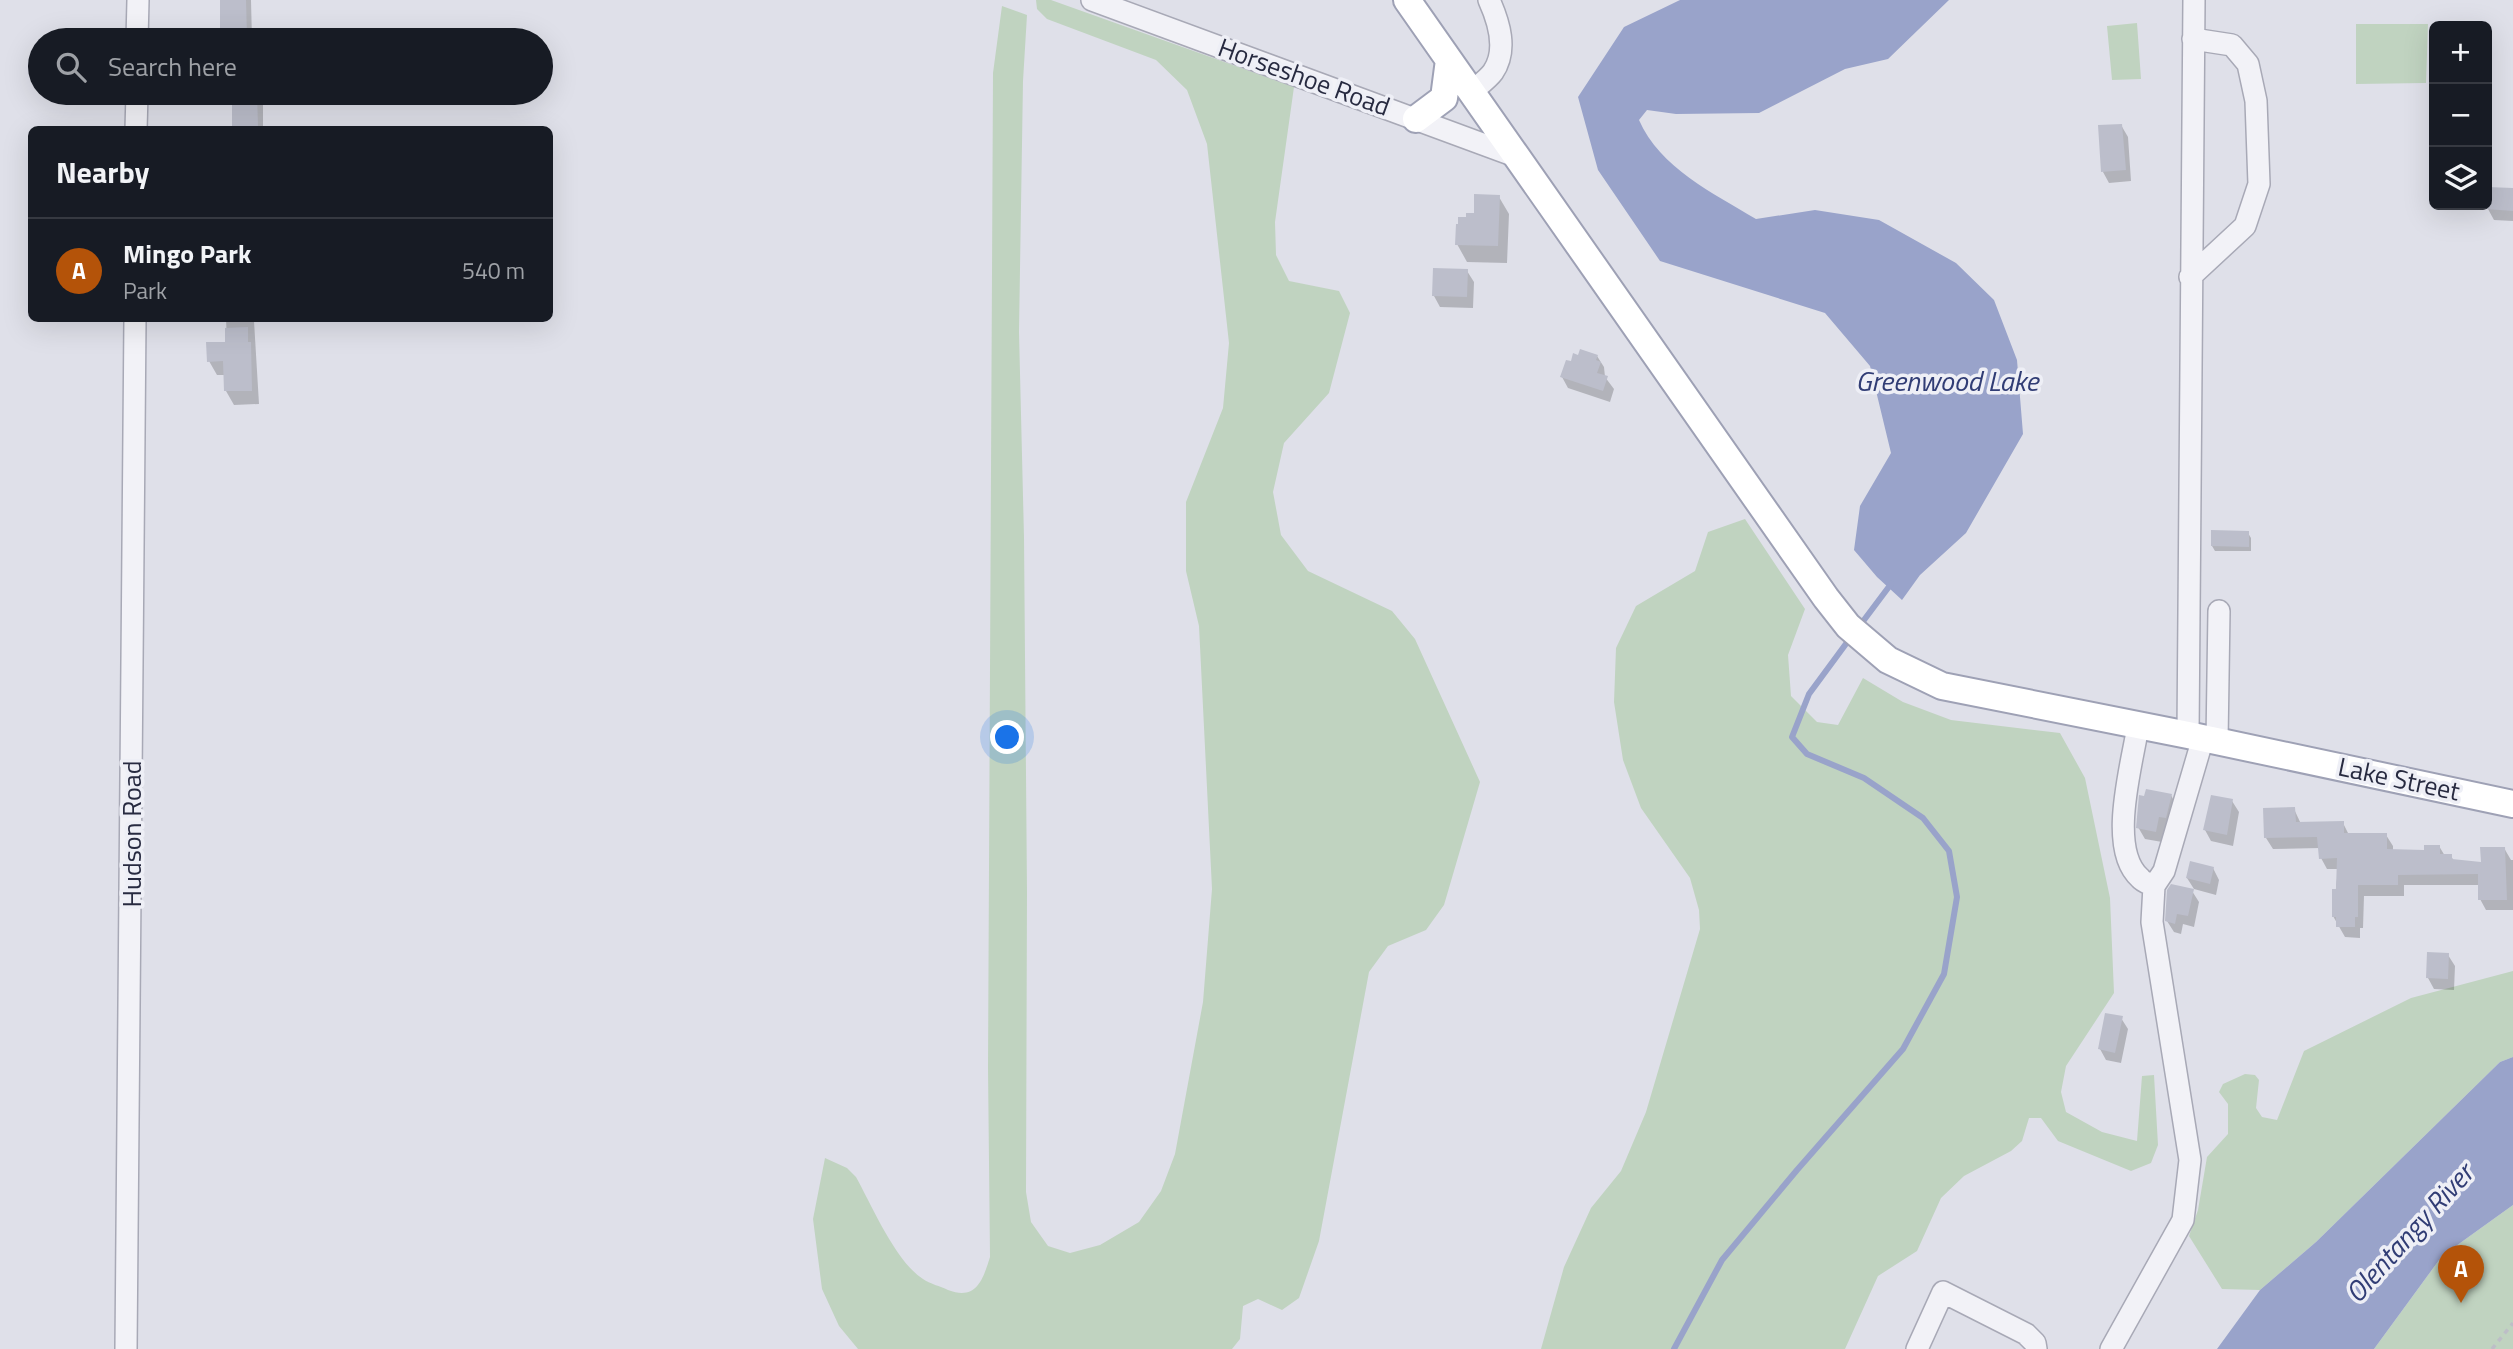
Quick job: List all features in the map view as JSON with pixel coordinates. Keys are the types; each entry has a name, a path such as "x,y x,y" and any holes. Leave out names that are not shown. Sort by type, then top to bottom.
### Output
{"main road":[{"name":"Lake Street","path":"1407,0 1826,598 1848,626 1888,660 1942,687 2203,738 2513,804"},
{"path":"1416,119 1444,98 1449,60"}],"street":[{"path":"137,28 138,0"},
{"name":"Horseshoe Road","path":"1093,0 1515,156"},
{"path":"1471,92 1492,73 1502,43 1489,0"},
{"path":"2194,0 2190,277 2203,738"},
{"path":"2190,277 2245,226 2259,184 2256,102 2248,64 2232,46 2193,39"},
{"path":"136,126 137,105"},
{"name":"Hudson Road","path":"127,1349 135,322"},
{"path":"2111,1349 2183,1220 2188,1188 2190,1160 2152,922 2154,886 2164,871 2203,738 2220,611"},
{"path":"2138,726 2121,830 2124,851 2139,878 2154,886"},
{"path":"1917,1349 1943,1292 2026,1334 2035,1343 2036,1349"}],"path":[{"path":"2493,1349 2513,1323"}],"green space":[{"path":"1036,0 1051,0 1294,87 1275,222 1276,255 1289,281 1339,291 1350,313 1329,393 1284,443 1273,492 1281,535 1308,571 1392,611 1415,639 1480,782 1444,905 1426,930 1388,946 1369,972 1319,1241 1299,1298 1282,1310 1258,1299 1243,1306 1240,1339 1232,1349 858,1349 839,1326 822,1289 813,1219 825,1158 847,1168 856,1177 894,1247 913,1271 926,1281 958,1293 966,1293 981,1280 990,1257 988,1068 993,73 1002,6 1027,15 1023,81 1019,332 1027,892 1026,1192 1031,1222 1048,1246 1070,1253 1100,1245 1139,1222 1161,1191 1175,1154 1203,1002 1212,889 1199,626 1186,571 1186,502 1223,408 1229,343 1207,144 1187,90 1156,60 1047,19 1037,9"},
{"path":"2137,23 2141,79 2112,80 2107,26"},
{"path":"2356,24 2428,24 2426,83 2356,84"},
{"path":"1745,519 1805,609 1788,655 1791,696 1817,722 1838,725 1863,678 1903,702 1951,720 2060,733 2085,778 2110,898 2114,993 2066,1066 2061,1092 2066,1112 2102,1132 2137,1141 2142,1076 2154,1075 2158,1145 2151,1163 2131,1171 2058,1141 2041,1118 2029,1118 2022,1141 2011,1151 1964,1176 1941,1198 1917,1251 1878,1276 1845,1349 1541,1349 1564,1267 1591,1208 1621,1171 1646,1112 1700,929 1699,910 1690,878 1641,808 1623,760 1614,702 1616,648 1636,606 1695,571 1708,532"},
{"path":"2513,971 2513,1057 2500,1062 2316,1242 2260,1290 2222,1289 2189,1236 2198,1210 2207,1157 2228,1134 2228,1104 2219,1092 2223,1084 2245,1074 2255,1075 2259,1080 2256,1108 2262,1117 2277,1120 2304,1051 2411,998"},
{"path":"2513,1205 2513,1349 2374,1349 2442,1256"}],"water":[{"name":"Greenwood Lake","path":"1680,0 1949,0 1888,59 1845,69 1759,113 1676,114 1647,110 1639,120 1648,137 1674,166 1756,219 1815,210 1879,220 1956,263 1994,300 2017,360 2023,434 1966,533 1920,575 1902,600 1877,577 1854,550 1860,506 1891,453 1870,366 1825,313 1660,261 1598,170 1578,97 1624,27"},
{"name":"Olentangy River","path":"2513,1057 2513,1205 2442,1256 2374,1349 2217,1349 2260,1290 2316,1242 2500,1062"}],"building":[{"path":"220,0 246,0 247,28 220,28"},
{"path":"232,105 257,105 258,126 232,126"},
{"path":"2122,124 2126,170 2101,172 2098,125"},
{"path":"2492,187 2513,188 2513,211 2492,209"},
{"path":"1474,194 1500,195 1498,246 1455,245 1458,217 1474,213"},
{"path":"1433,268 1468,269 1467,297 1432,296"},
{"path":"248,327 252,391 224,391 223,361 207,362 206,342 225,342 225,328"},
{"path":"1580,349 1598,355 1596,360 1601,362 1597,373 1608,376 1603,391 1560,377 1566,360 1571,361 1573,353 1578,355"},
{"path":"2211,530 2249,531 2249,547 2211,546"},
{"path":"2146,789 2172,794 2166,818 2159,817 2156,832 2136,828 2139,795 2144,796"},
{"path":"2211,795 2233,799 2227,835 2203,830"},
{"path":"2295,807 2296,822 2344,821 2344,833 2387,833 2387,849 2424,850 2424,845 2440,845 2440,854 2452,854 2452,859 2481,862 2480,847 2505,847 2507,900 2478,900 2478,874 2398,875 2398,885 2358,885 2358,917 2355,917 2355,927 2336,927 2336,917 2332,917 2332,889 2336,889 2337,858 2319,859 2317,837 2264,838 2263,808"},
{"path":"2190,861 2214,867 2210,884 2186,878"},
{"path":"2171,884 2194,889 2188,916 2177,914 2175,924 2165,921 2167,890"},
{"path":"2427,952 2449,953 2448,979 2426,978"},
{"path":"2105,1013 2123,1016 2115,1053 2098,1049"}],"waterway":[{"path":"1858,628 1891,584"},
{"path":"1674,1349 1722,1260 1903,1049 1944,974 1957,897 1949,851 1923,818 1864,778 1807,754 1792,737 1809,694 1851,637"}],"place":[{"name":"Mingo Park","path":"2461,1303"}]}
